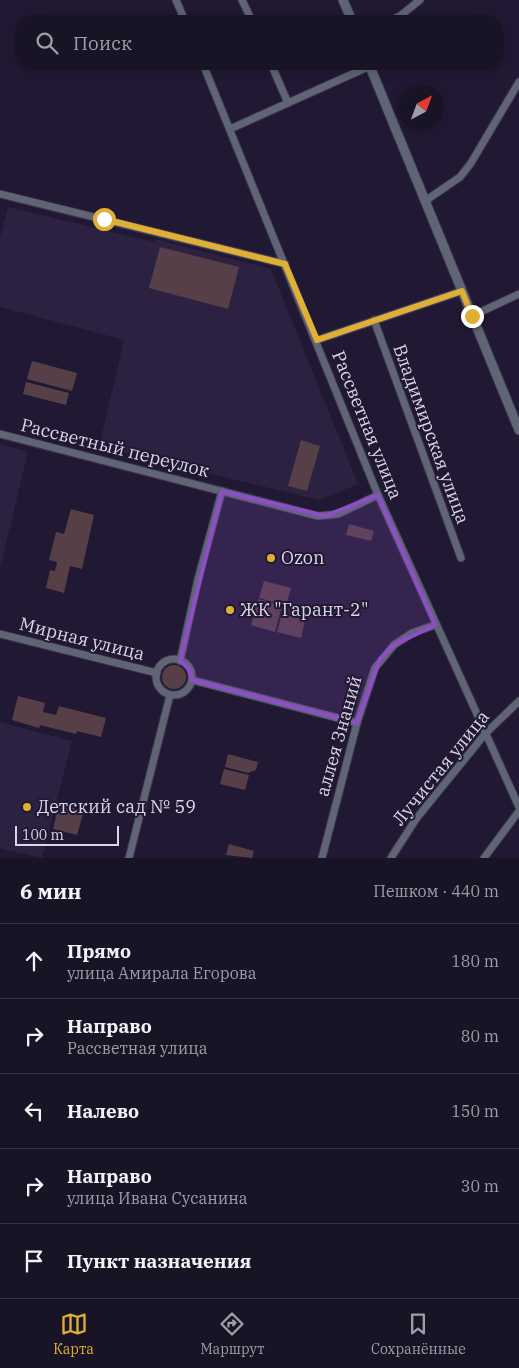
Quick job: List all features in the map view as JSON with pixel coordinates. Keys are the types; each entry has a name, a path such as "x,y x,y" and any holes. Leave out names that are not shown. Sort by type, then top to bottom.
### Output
{"street":[{"path":"176,0 182,15"},
{"path":"242,0 249,15"},
{"path":"343,0 349,15"},
{"path":"401,15 420,0"},
{"name":"Рассветная улица","path":"205,70 317,340 378,495 485,734"},
{"path":"274,70 288,103"},
{"path":"230,129 359,70"},
{"path":"372,70 472,316 515,409 519,430"},
{"path":"425,200 460,177 471,163 519,82"},
{"path":"0,194 285,264"},
{"path":"317,340 462,291"},
{"path":"472,316 519,294"},
{"name":"Владимирская улица","path":"374,320 461,558"},
{"name":"Рассветный переулок","path":"0,434 325,516 338,514 378,495"},
{"path":"180,661 198,579 222,491"},
{"name":"аллея Знаний","path":"322,858 369,681 380,659 400,641 412,633 436,625"},
{"name":"Мирная улица","path":"0,634 157,673"},
{"path":"180,661 189,668 192,680 185,692 170,695 159,686 157,673 165,662 180,661"},
{"path":"192,680 357,723"},
{"path":"129,858 170,695"},
{"name":"Лучистая улица","path":"391,858 416,819 485,734 519,701"},
{"path":"484,858 519,809 485,734"}],"highlighted area":[{"path":"222,491 325,516 378,495 435,625 394,645 380,659 357,723 192,680 189,669 180,661"}],"shaded area":[{"path":"8,207 154,242 155,239 271,269 358,484 320,500 99,447 124,340 0,307 0,237"},
{"path":"160,247 239,267 228,309 149,288"},
{"path":"32,361 77,373 72,391 27,379"},
{"path":"26,382 69,393 66,405 23,394"},
{"path":"301,440 320,446 307,491 288,486"},
{"path":"0,444 28,452 0,568"},
{"path":"71,509 94,515 82,569 70,566 64,593 46,588 50,570 55,571 57,562 49,560 56,532 64,534"},
{"path":"349,524 374,531 371,541 346,535"},
{"path":"264,581 291,588 286,605 259,598"},
{"path":"258,599 282,605 275,632 251,625"},
{"path":"282,614 305,620 301,638 277,632"},
{"path":"174,665 183,668 186,677 183,686 174,689 165,686 162,677 165,668"},
{"path":"18,696 45,703 43,712 56,715 59,706 106,718 101,737 77,731 76,734 40,725 39,728 12,720"},
{"name":"Детский сад № 59","path":"0,722 72,741 42,858 0,848"},
{"path":"228,754 258,762 256,770 248,773 225,767"},
{"path":"224,769 249,775 245,790 220,784"},
{"path":"59,803 84,810 77,835 53,829"},
{"path":"229,844 254,851 252,858 226,855"}],"place":[{"name":"Ozon","path":"271,558"},
{"name":"ЖК \"Гарант-2\"","path":"230,610"},
{"name":"Детский сад № 59","path":"27,807"}],"route":[{"path":"104,219 285,264 317,340 462,291 472,316"}]}
